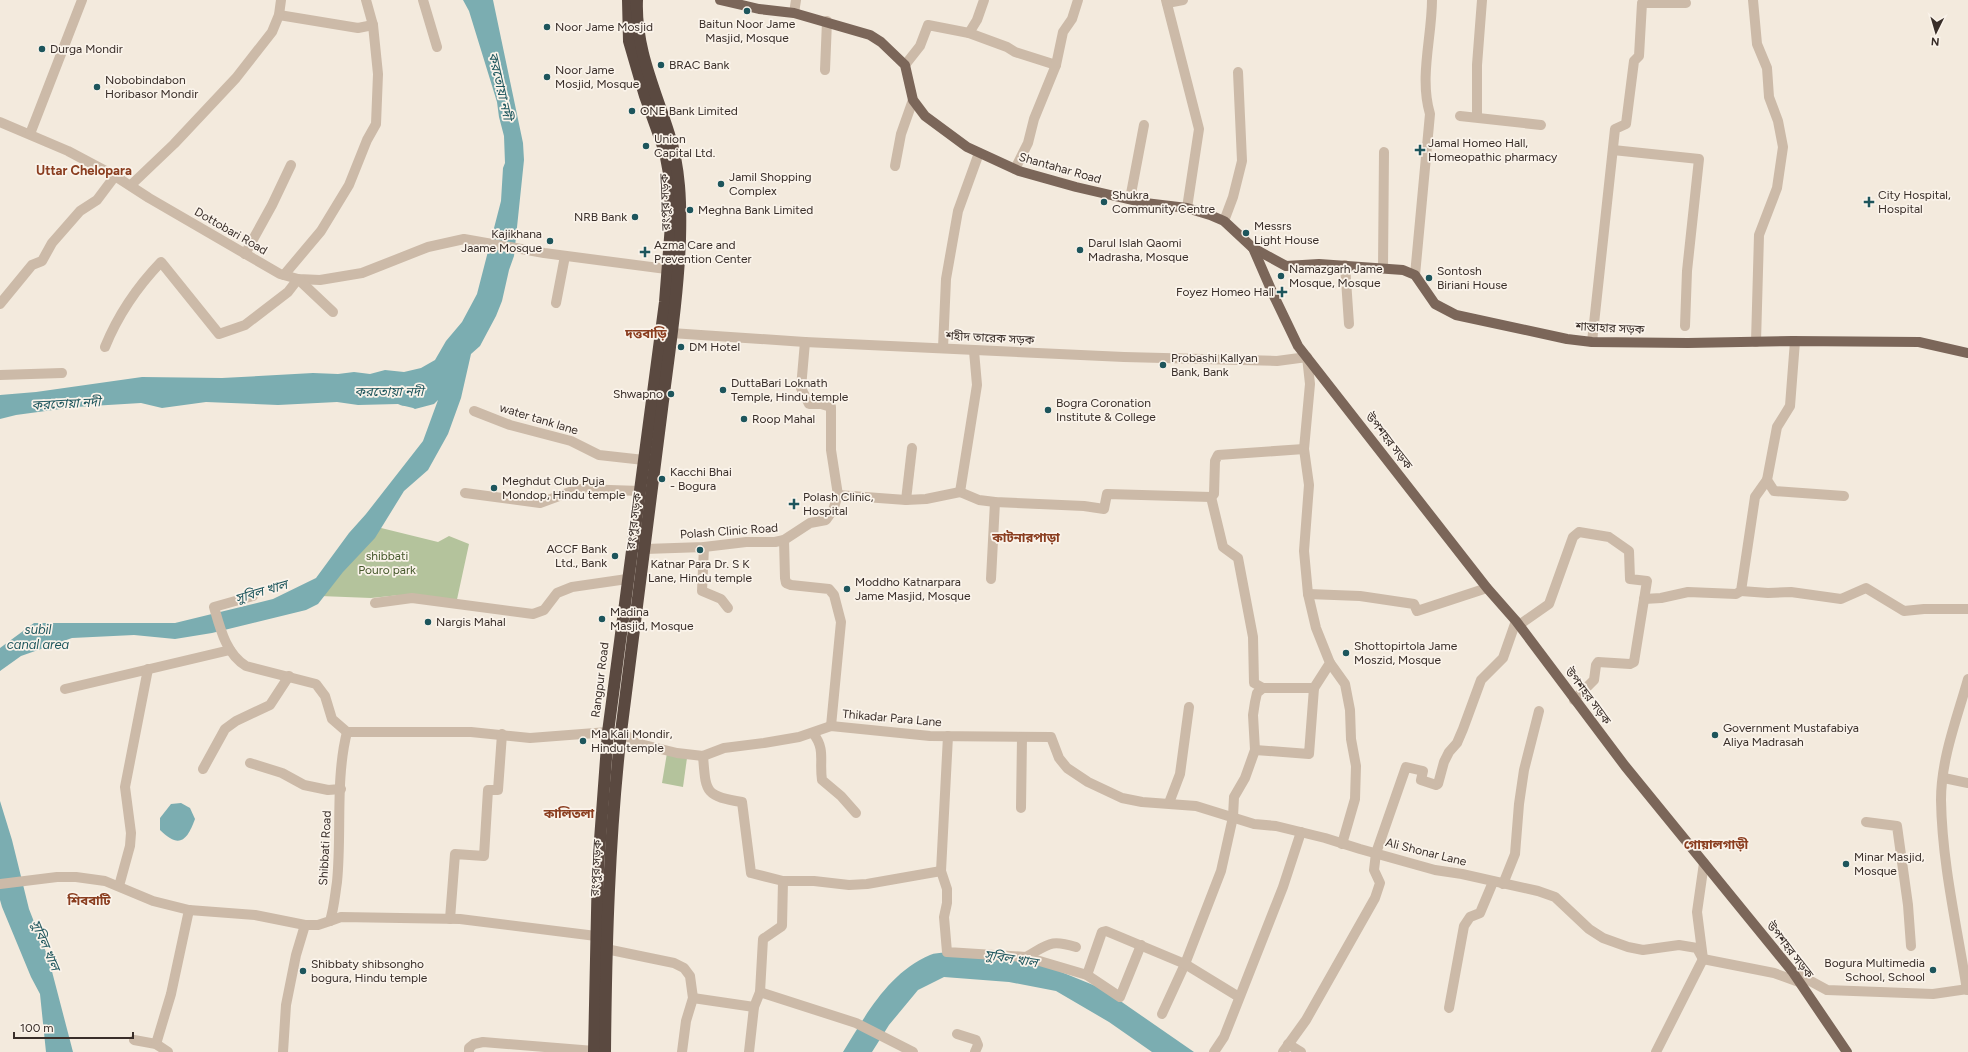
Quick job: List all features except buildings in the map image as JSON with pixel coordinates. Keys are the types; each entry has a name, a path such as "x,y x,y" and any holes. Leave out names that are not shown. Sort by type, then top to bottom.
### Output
{"highway":[{"name":"রংপুর সড়ক","path":"628,0 629,41 645,96 664,152 670,179 673,270"},
{"name":"রংপুর সড়ক","path":"597,1052 603,941 621,734 645,549 666,333 681,208 679,176 670,135 640,48 637,0"},
{"name":"Rangpur Road","path":"603,941 598,867 608,732 644,460 666,333"}],"main road":[{"path":"720,0 759,9 794,13 827,21 870,35 881,42 905,65"},
{"name":"Shantahar Road","path":"905,65 913,100 925,116 967,147 1015,169 1076,187 1145,203 1188,208 1224,221 1253,248"},
{"path":"1253,248 1286,266"},
{"name":"উপশহর সড়ক","path":"1253,248 1298,346 1487,588 1517,623 1574,700 1792,971 1847,1052"},
{"path":"1267,281 1270,270 1286,266 1319,264 1403,270 1415,275"},
{"name":"শান্তাহার সড়ক","path":"1415,275 1435,304 1456,315 1568,339 1592,342 1688,343 1795,341 1919,342 1968,353"}],"street":[{"path":"30,134 82,0"},
{"path":"131,185 174,144 236,78 272,32 279,15 282,0"},
{"path":"284,275 325,225 349,185 367,140 376,124 378,74 373,25 366,0"},
{"path":"423,0 437,47"},
{"path":"794,13 796,0"},
{"path":"969,33 984,0"},
{"path":"1015,169 1028,143 1034,118 1056,64 1064,32 1072,19 1078,0"},
{"path":"1182,0 1167,2 1199,129 1188,208"},
{"path":"1415,275 1430,114 1426,101 1427,41 1432,0"},
{"path":"1477,118 1477,65 1482,0"},
{"path":"1753,0 1757,44 1767,68 1768,98 1778,121 1783,147 1777,188 1759,235 1756,342"},
{"path":"1592,342 1615,129 1626,124 1634,61 1638,56 1642,3 1686,3"},
{"path":"279,15 358,28 373,25"},
{"path":"825,70 827,21"},
{"path":"905,65 920,46 928,25 969,33 1007,47 1015,52 1056,64"},
{"path":"1224,221 1233,197 1242,161 1238,72"},
{"path":"895,166 901,134 913,100"},
{"path":"1460,116 1541,125"},
{"name":"Dottobari Road","path":"0,122 68,151 131,185 149,198 245,254 284,275 298,279 320,280 362,273 428,247 464,239 565,256"},
{"path":"1130,199 1144,125"},
{"path":"1613,150 1699,159 1687,271 1685,326"},
{"path":"1383,268 1384,152"},
{"path":"943,348 946,279 958,211 979,153"},
{"path":"245,254 272,205 291,164"},
{"path":"0,304 32,265 42,261 52,243 80,211 97,200 115,176"},
{"path":"556,303 565,256 673,270"},
{"path":"104,347 114,326 143,282 161,262 219,334 245,325 288,292 298,279 333,312"},
{"path":"1345,265 1350,324"},
{"name":"শহীদ তারেক সড়ক","path":"666,333 805,342 1124,357 1277,361 1307,357"},
{"path":"1741,591 1755,497 1767,480 1776,427 1790,406 1795,341"},
{"path":"805,342 801,388 809,404 820,404 830,407 831,450 838,495 906,500 926,499 960,492 979,500 995,502 1084,506 1104,509 1107,494 1211,497"},
{"path":"960,492 977,385 974,350"},
{"path":"1307,357 1310,384 1304,449 1309,486 1304,551 1308,594 1316,628 1330,663 1345,684 1350,710 1351,738 1356,766 1355,799 1342,844"},
{"path":"0,375 62,373"},
{"name":"water tank lane","path":"474,411 510,425 571,441 599,455 644,460"},
{"path":"906,500 912,448"},
{"path":"1304,449 1218,455 1215,461 1214,494 1211,497 1223,547 1238,558 1253,637 1254,683 1263,688 1314,688"},
{"path":"1767,480 1774,491 1844,496"},
{"path":"465,494 540,503 578,489 641,491"},
{"name":"Polash Clinic Road","path":"645,549 704,547 784,540 810,523 826,520 833,510 838,495"},
{"path":"991,579 995,502"},
{"path":"1301,1052 1286,1048 1306,1020 1375,898 1380,883 1374,870 1376,853 1406,767 1423,771 1421,780 1436,786 1438,784 1444,762 1460,736 1481,680 1503,658 1517,623 1549,604 1573,537 1579,532 1609,537 1629,551 1630,579 1647,581 1634,662 1630,664 1598,662 1596,665 1594,680 1574,700"},
{"path":"784,540 786,583 791,585 829,589 834,595 841,622 831,726"},
{"path":"704,547 702,591 721,600 728,608"},
{"path":"375,603 412,598 533,614 544,610 557,593 572,587 628,579"},
{"path":"1308,594 1360,596 1414,604 1417,611 1487,588"},
{"path":"1644,599 1661,598 1688,592 1736,594 1741,591 1768,593 1791,592 1841,599 1866,588 1904,611 1924,609 1968,610"},
{"path":"253,596 214,607 222,633 230,650 237,660 246,666 316,684 325,696 332,719 347,732 409,730 502,734 530,738 608,732 621,734"},
{"path":"65,689 148,668 230,650"},
{"path":"1255,750 1309,754 1314,688 1330,663"},
{"path":"119,886 130,846 131,833 125,787 148,668"},
{"path":"203,769 225,730 236,721 270,705 289,676"},
{"path":"1792,971 1827,990 1933,994 1967,989 1947,870 1941,799 1946,758 1968,679"},
{"path":"1162,1014 1185,964 1221,871 1233,817 1234,797 1245,778 1255,750 1253,715 1257,693 1263,688"},
{"path":"1169,803 1180,774 1189,707"},
{"path":"1503,884 1515,854 1519,804 1524,770 1539,710"},
{"name":"Thikadar Para Lane","path":"621,734 627,736 636,743 677,753 704,756 724,748 764,744 813,733 831,726 924,736 1051,737"},
{"name":"Shibbati Road","path":"330,921 333,912 338,867 341,789 340,769 347,732"},
{"path":"813,733 822,750 822,780 856,813"},
{"path":"450,919 455,854 484,856 488,790 498,790 502,734"},
{"path":"948,736 941,871 947,889 947,902 944,917 947,952 1026,957 1086,975 1120,997 1141,945"},
{"path":"1022,737 1022,808"},
{"name":"Ali Shonar Lane","path":"1051,737 1059,758 1067,768 1088,782 1122,798 1142,802 1196,806 1254,824 1301,832 1436,870 1518,886 1555,897 1589,929 1603,938 1628,947 1643,950 1679,944 1697,948 1703,959"},
{"path":"704,756 706,785 711,793 720,799 742,802 751,873 784,881 814,881 849,885 867,884 941,871"},
{"path":"250,763 282,773 304,785 328,790 341,789"},
{"path":"1944,778 1968,783"},
{"path":"1866,822 1897,826 1908,904 1911,946"},
{"path":"1214,1052 1224,1037 1283,887 1301,832"},
{"path":"1656,1052 1703,959 1697,912 1704,863"},
{"path":"0,884 57,877 76,877 105,881 153,901 189,910 254,914 305,925 318,925 341,917 450,919 603,941 674,963 684,968 690,976 693,998 686,1021 682,1052"},
{"path":"749,1052 754,1007 760,992 763,939 782,926 784,881"},
{"path":"1449,1008 1464,926 1470,917 1480,913 1493,882"},
{"path":"156,1044 171,994 189,910"},
{"path":"283,1052 286,1005 296,955 305,925"},
{"path":"1086,975 1102,932 1106,931 1185,964 1239,997"},
{"path":"1026,957 1054,942 1076,947"},
{"path":"1703,959 1774,973 1799,982"},
{"path":"760,992 856,1023 913,1052"},
{"path":"693,998 754,1007"},
{"path":"957,1034 976,1040 978,1045 975,1052"},
{"path":"134,1040 156,1044 168,1052"},
{"path":"469,1052 469,1048 474,1044 483,1042 597,1052"}],"green space":[{"name":"shibbati Pouro park","path":"373,526 438,542 449,536 469,544 456,604 400,595 371,598 320,596"},
{"path":"667,753 687,758 683,787 662,783"}],"water":[{"path":"463,0 493,0 523,143 524,160 514,256 509,270 502,301 480,346 471,354 461,398 448,434 428,470 404,491 375,538 343,572 318,604 306,610 212,633 175,639 134,635 72,638 21,656 0,671 0,648 34,623 175,623 273,599 316,578 349,533 366,514 423,441 438,400 434,404 415,409 398,404 358,405 337,402 278,405 206,402 162,408 141,403 75,407 16,415 0,419 0,395 36,392 142,377 222,378 313,373 338,374 354,372 370,374 385,370 404,372 421,368 435,360 446,341 462,322 477,294 501,201 503,168 505,163 504,136 497,102 469,11"},
{"path":"0,801 12,840 29,909 49,960 73,1052 46,1052 40,994 31,977 2,907 0,900"},
{"path":"181,803 190,808 195,819 189,833 182,840 177,841 167,836 160,830 160,818 171,804"},
{"path":"943,953 992,955 1049,967 1103,989 1194,1052 1152,1052 1109,1022 1056,991 1009,982 944,977 918,990 889,1025 872,1052 843,1052 879,996 902,973 915,963 930,955"}],"place":[{"name":"Baitun Noor Jame Masjid, Mosque","path":"747,11"},
{"name":"Noor Jame Mosjid","path":"547,27"},
{"name":"Durga Mondir","path":"42,49"},
{"name":"BRAC Bank","path":"661,65"},
{"name":"Noor Jame Mosjid, Mosque","path":"547,77"},
{"name":"Nobobindabon Horibasor Mondir","path":"97,87"},
{"name":"ONE Bank Limited","path":"632,111"},
{"name":"Union Capital Ltd.","path":"646,146"},
{"name":"Jamal Homeo Hall, Homeopathic pharmacy","path":"1420,150"},
{"name":"Jamil Shopping Complex","path":"721,184"},
{"name":"Shukra Community Centre","path":"1104,202"},
{"name":"City Hospital, Hospital","path":"1869,202"},
{"name":"Meghna Bank Limited","path":"690,210"},
{"name":"NRB Bank","path":"635,217"},
{"name":"Messrs Light House","path":"1246,233"},
{"name":"Kajikhana Jaame Mosque","path":"550,241"},
{"name":"Darul Islah Qaomi Madrasha, Mosque","path":"1080,250"},
{"name":"Azma Care and Prevention Center","path":"645,252"},
{"name":"Namazgarh Jame Mosque, Mosque","path":"1281,276"},
{"name":"Sontosh Biriani House","path":"1429,278"},
{"name":"Foyez Homeo Hall","path":"1282,292"},
{"name":"DM Hotel","path":"681,347"},
{"name":"Probashi Kallyan Bank, Bank","path":"1163,365"},
{"name":"DuttaBari Loknath Temple, Hindu temple","path":"723,390"},
{"name":"Shwapno","path":"671,394"},
{"name":"Bogra Coronation Institute & College","path":"1048,410"},
{"name":"Roop Mahal","path":"744,419"},
{"name":"Kacchi Bhai - Bogura","path":"662,479"},
{"name":"Meghdut Club Puja Mondop, Hindu temple","path":"494,488"},
{"name":"Polash Clinic, Hospital","path":"794,504"},
{"name":"Katnar Para Dr. S K Lane, Hindu temple","path":"700,550"},
{"name":"ACCF Bank Ltd., Bank","path":"615,556"},
{"name":"Moddho Katnarpara Jame Masjid, Mosque","path":"847,589"},
{"name":"Madina Masjid, Mosque","path":"602,619"},
{"name":"Nargis Mahal","path":"428,622"},
{"name":"Shottopirtola Jame Moszid, Mosque","path":"1346,653"},
{"name":"Government Mustafabiya Aliya Madrasah","path":"1715,735"},
{"name":"Ma Kali Mondir, Hindu temple","path":"583,741"},
{"name":"Minar Masjid, Mosque","path":"1846,864"},
{"name":"Bogura Multimedia School, School","path":"1933,970"},
{"name":"Shibbaty shibsongho bogura, Hindu temple","path":"303,971"}],"district":[{"name":"Uttar Chelopara","path":"84,170"},
{"name":"দত্তবাড়ি","path":"646,333"},
{"name":"কাটনারপাড়া","path":"1026,537"},
{"name":"কালিতলা","path":"569,813"},
{"name":"গোয়ালগাড়ী","path":"1716,844"},
{"name":"শিববাটি","path":"89,900"}],"water label":[{"name":"করতোয়া নদী","path":"501,86"},
{"name":"করতোয়া নদী","path":"389,391"},
{"name":"করতোয়া নদী","path":"66,403"},
{"name":"সুবিল খাল","path":"261,591"},
{"name":"subil canal area","path":"38,636"},
{"name":"সুবিল খাল","path":"46,945"},
{"name":"সুবিল খাল","path":"1011,958"}]}
